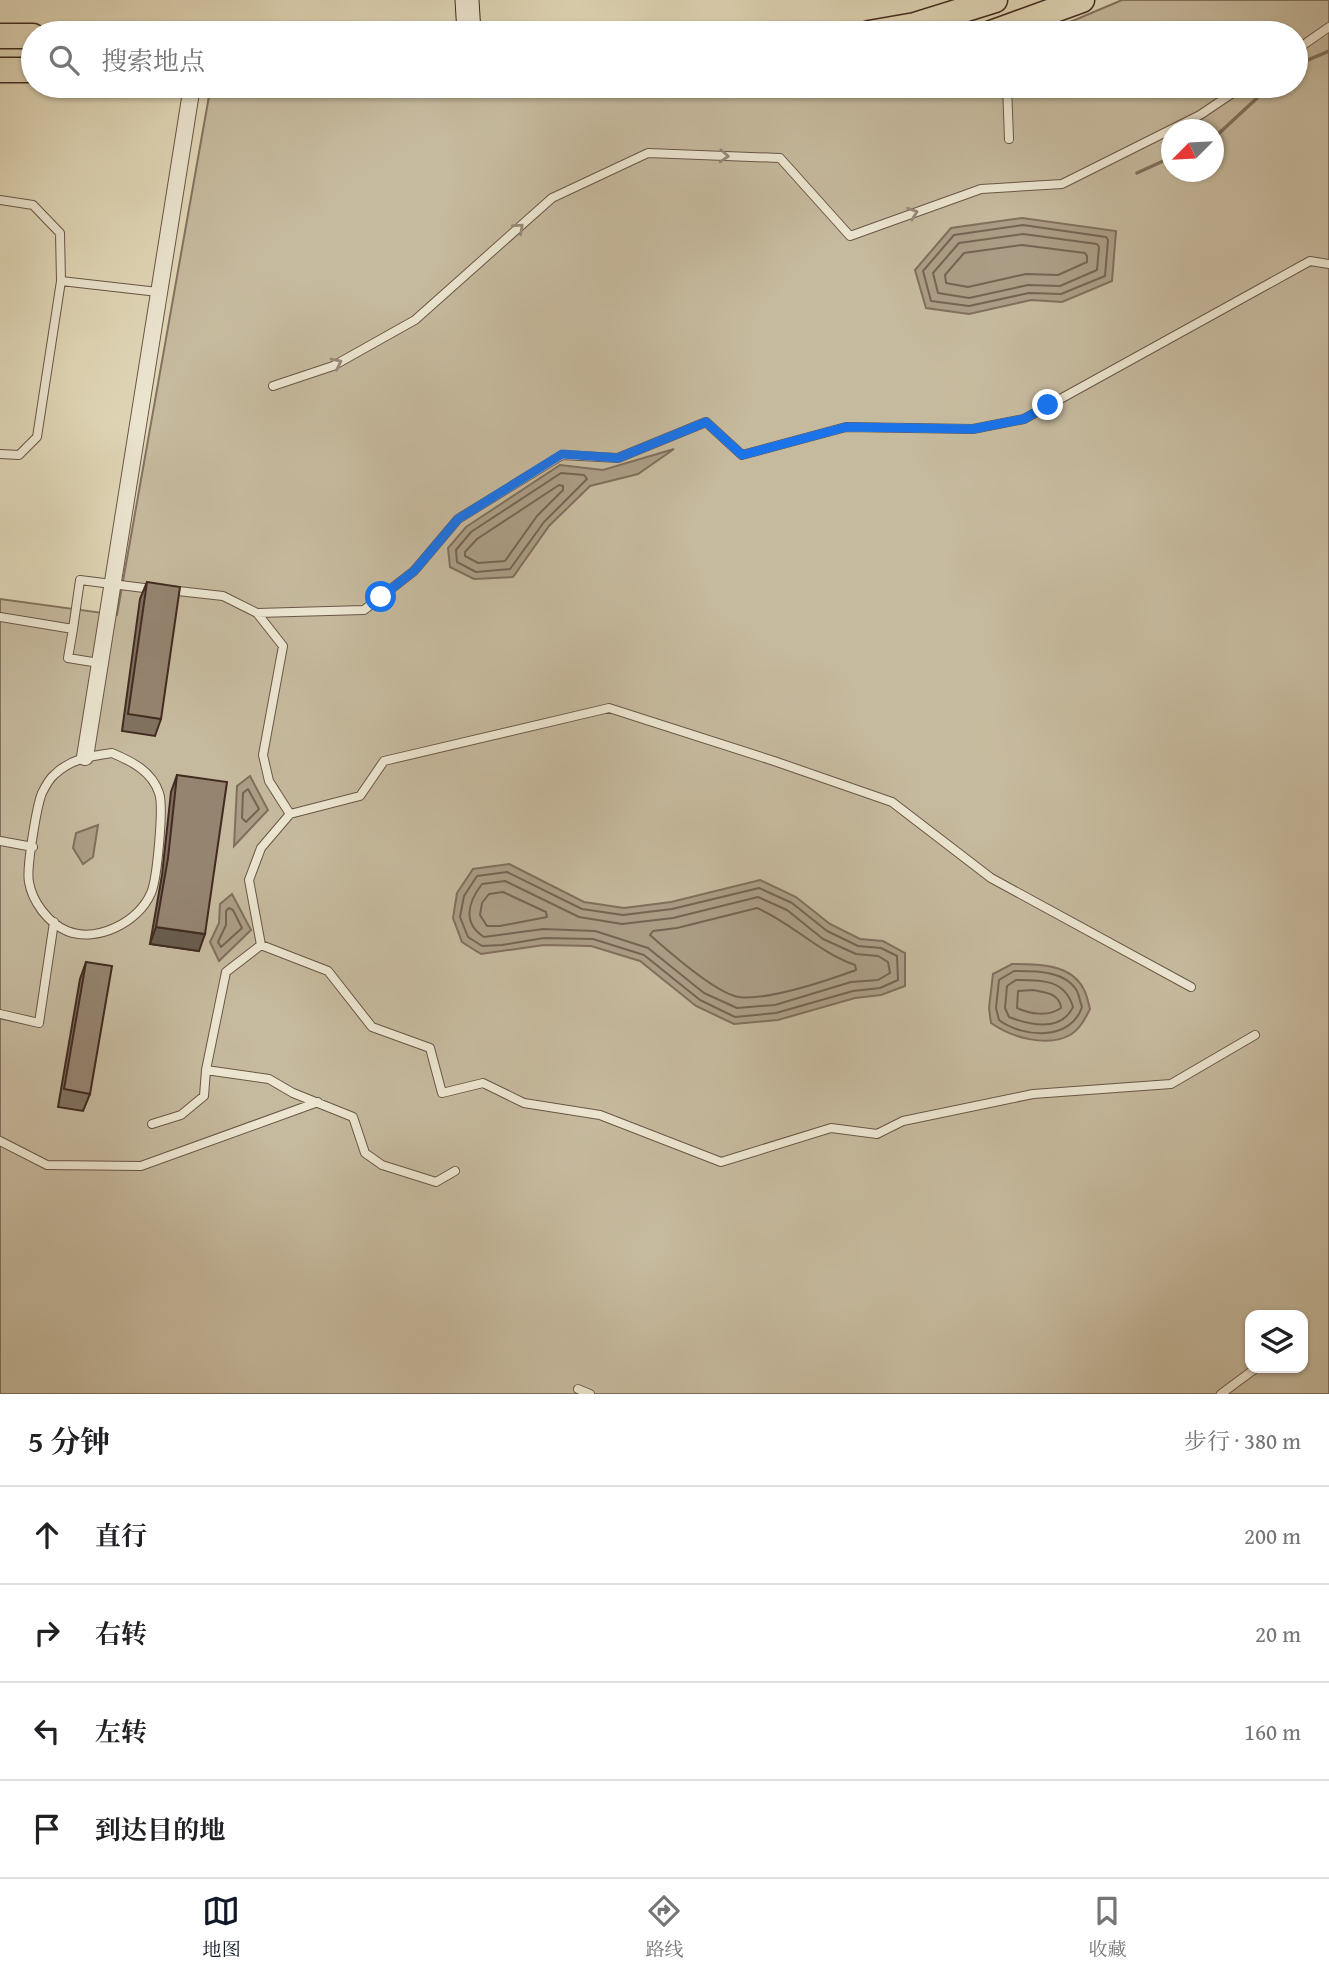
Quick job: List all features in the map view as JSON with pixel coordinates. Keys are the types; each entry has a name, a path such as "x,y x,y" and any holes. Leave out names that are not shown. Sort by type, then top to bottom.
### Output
{"main road":[{"path":"452,0 453,21"},
{"path":"467,0 468,21"},
{"path":"1028,21 1082,0"},
{"path":"927,21 984,2"},
{"path":"0,36 21,36"},
{"path":"0,70 21,70"}],"street":[{"path":"85,757 190,98"}],"lane":[{"path":"1308,42 1329,27"},
{"path":"1007,98 1009,139"},
{"path":"273,386 333,366 415,320 552,198 648,153 780,158 850,236 981,189 1062,184 1200,115 1225,98"},
{"path":"0,200 33,205 60,233 61,281 37,438 19,456 0,454"},
{"path":"257,613 364,610 414,571 458,519 562,454 618,458 706,422 742,455 846,427 973,429 1024,419 1310,261 1329,264"},
{"path":"61,281 158,292"},
{"path":"99,663 68,658 80,580 223,596 257,613 283,646 263,755 269,781 290,814"},
{"path":"0,617 73,629"},
{"path":"261,945 249,880 261,848 290,814 360,796 384,761 608,708 892,802 990,878 1191,987"},
{"path":"112,753 131,761 150,776 160,794 160,820 152,892 129,919 98,934 68,931 54,922 40,908 28,880 42,793 52,776 68,764 85,757 112,753"},
{"path":"0,841 33,847"},
{"path":"0,1014 39,1023 54,922"},
{"path":"261,945 328,971 372,1027 430,1048 442,1093 483,1083 524,1102 600,1115 721,1162 831,1128 877,1134 904,1121 1033,1094 1171,1084 1255,1035"},
{"path":"152,1124 181,1115 204,1096 206,1070 226,972 261,945"},
{"path":"206,1070 269,1079 293,1093 353,1117 365,1153 382,1165 436,1182 455,1171"},
{"path":"0,1141 47,1165 141,1166 318,1102"},
{"path":"1221,1394 1249,1373"},
{"path":"578,1389 590,1394"}],"shaded area":[{"path":"1122,0 1329,0 1329,1394 0,1394 0,599 117,615 209,98 1308,98 1308,21 1072,21"}],"water":[{"path":"1022,218 1116,231 1112,281 1062,302 1031,300 969,314 926,308 915,270 951,228"},
{"path":"674,449 638,474 590,486 549,526 513,577 474,579 450,567 448,548 466,527 560,465 603,470"},
{"path":"250,776 268,810 234,846 237,786"},
{"path":"98,825 93,857 83,864 73,848 76,833"},
{"path":"509,864 584,902 624,908 671,902 760,880 796,897 830,924 860,939 883,941 905,953 905,986 881,995 855,998 778,1020 734,1024 696,1006 640,961 591,946 544,945 481,954 462,942 453,918 457,893 473,869"},
{"path":"232,894 251,930 219,961 210,942 219,923 220,904"},
{"path":"1012,964 1061,969 1077,980 1086,993 1090,1009 1077,1030 1061,1039 1040,1041 1009,1033 991,1023 989,1008 993,974"}],"building":[{"path":"147,582 180,587 161,719 128,714"},
{"path":"177,775 227,782 205,934 156,927 168,858"},
{"path":"86,962 112,966 90,1094 64,1089"}],"waterway":[{"path":"1308,60 1329,51"},
{"path":"1224,129 1257,98"},
{"path":"1137,173 1161,162"}],"route":[{"path":"381,597 414,571 458,519 562,454 618,458 706,422 742,455 846,427 973,429 1024,419 1048,405"}]}
